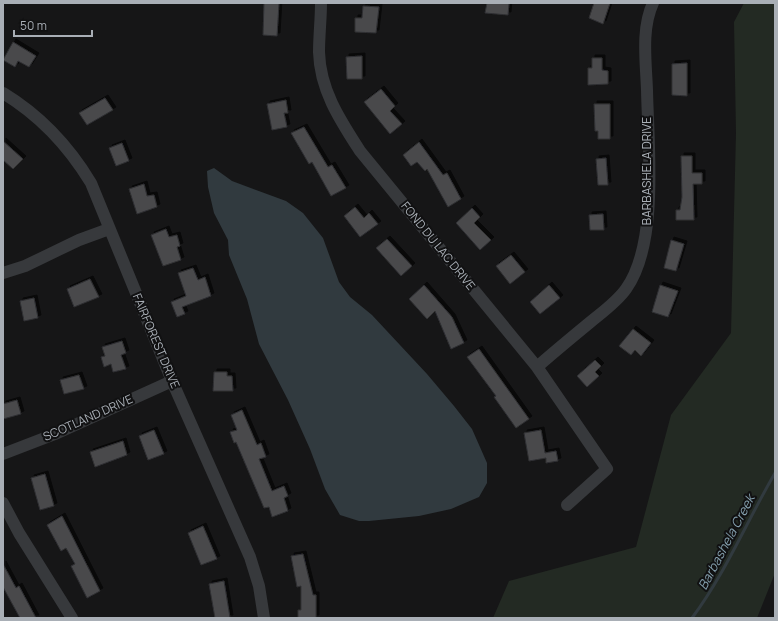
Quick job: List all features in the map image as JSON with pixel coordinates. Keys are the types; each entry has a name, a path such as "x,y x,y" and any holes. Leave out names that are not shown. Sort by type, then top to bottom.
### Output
{"street":[{"name":"FOND DU LAC DRIVE","path":"321,3 319,39 321,70 329,100 337,116 360,151 537,367 607,469 567,505"},
{"name":"BARBASHELA DRIVE","path":"537,367 610,306 626,288 645,241 649,210 646,51 647,22 653,3"},
{"name":"FAIRFOREST DRIVE","path":"3,92 35,114 58,136 77,160 90,183 172,381 250,557 259,586 264,618"},
{"path":"3,273 25,266 79,240 109,229"},
{"name":"SCOTLAND DRIVE","path":"3,454 54,434 172,381"},
{"path":"3,503 19,533 72,618"}],"shaded area":[{"path":"744,3 775,3 775,573 757,618 493,618 509,581 636,547 671,415 731,333 736,133 734,22"},
{"path":"214,168 232,181 286,201 303,213 323,238 339,282 350,297 372,315 427,374 472,429 487,463 487,483 479,497 451,509 419,516 359,521 340,515 325,489 310,449 288,400 259,344 247,299 229,255 228,240 214,213 208,187 207,171"}],"building":[{"path":"264,3 279,3 277,36 263,35"},
{"path":"487,3 509,3 508,15 485,13"},
{"path":"594,3 610,3 603,24 589,18"},
{"path":"363,6 379,7 376,33 355,32 355,18 362,18"},
{"path":"13,42 36,56 29,67 18,61 15,67 3,60"},
{"path":"362,56 362,79 347,79 346,57"},
{"path":"592,58 602,58 602,70 608,71 608,84 588,85 588,68 592,68"},
{"path":"687,63 687,96 672,95 672,64"},
{"path":"381,89 395,106 390,111 402,124 390,134 364,102"},
{"path":"105,98 113,110 87,125 79,113"},
{"path":"286,100 288,113 284,113 287,127 272,130 267,104"},
{"path":"594,104 610,104 610,139 598,139 598,131 595,131"},
{"path":"304,127 328,167 332,165 346,188 331,196 312,162 309,164 291,133"},
{"path":"3,141 23,159 13,169 3,160"},
{"path":"419,142 443,175 447,173 461,199 448,207 427,169 425,171 417,162 411,166 403,155"},
{"path":"122,143 129,161 116,166 109,148"},
{"path":"681,156 692,156 692,173 702,173 702,184 693,184 694,220 676,220 676,210 680,210 682,197"},
{"path":"606,158 608,185 598,185 596,159"},
{"path":"144,184 147,196 154,195 157,207 137,214 129,189"},
{"path":"355,207 364,218 369,213 378,224 360,237 344,216"},
{"path":"472,208 480,217 474,223 491,240 480,250 456,223"},
{"path":"603,214 604,230 590,230 589,215"},
{"path":"166,229 169,237 177,235 180,246 177,247 181,260 163,266 151,235"},
{"path":"387,239 412,266 401,276 376,248"},
{"path":"671,240 684,244 676,271 664,268"},
{"path":"511,255 525,272 510,284 496,266"},
{"path":"193,268 198,280 205,277 211,296 182,307 185,314 177,317 171,302 186,296 178,273"},
{"path":"90,279 99,297 74,307 67,289"},
{"path":"424,285 452,317 464,343 451,349 435,311 427,319 409,299"},
{"path":"549,285 560,298 540,314 530,302"},
{"path":"660,285 678,291 668,317 652,312"},
{"path":"34,298 38,318 24,321 20,301"},
{"path":"633,329 651,343 641,356 635,350 631,355 619,346"},
{"path":"122,341 126,353 121,355 126,369 113,372 111,364 104,367 101,357 105,356 102,347"},
{"path":"479,349 529,419 516,428 494,397 496,396 467,357"},
{"path":"595,360 601,366 595,372 599,376 587,387 577,376"},
{"path":"214,372 227,372 227,376 232,376 233,391 213,391"},
{"path":"79,375 84,389 64,394 60,380"},
{"path":"17,400 21,414 3,419 3,404"},
{"path":"242,410 257,445 261,443 266,457 259,459 272,491 284,486 288,496 284,498 288,511 272,517 269,507 264,508 236,442 234,443 230,432 237,430 231,415"},
{"path":"154,430 164,454 148,460 139,436"},
{"path":"541,430 545,453 556,451 558,461 546,463 546,458 529,461 524,433"},
{"path":"123,441 127,455 95,467 90,452"},
{"path":"45,474 54,506 40,510 31,478"},
{"path":"62,516 100,591 87,598 71,566 75,564 66,548 61,551 47,525"},
{"path":"203,526 217,559 201,565 188,533"},
{"path":"303,554 313,595 316,595 316,618 298,618 298,610 301,610 301,586 297,587 291,556"},
{"path":"3,564 16,588 19,586 36,618 20,618 3,587"},
{"path":"224,581 230,618 215,618 209,584"}],"waterway":[{"name":"Barbashela Creek","path":"692,618 715,584 775,473"}]}
